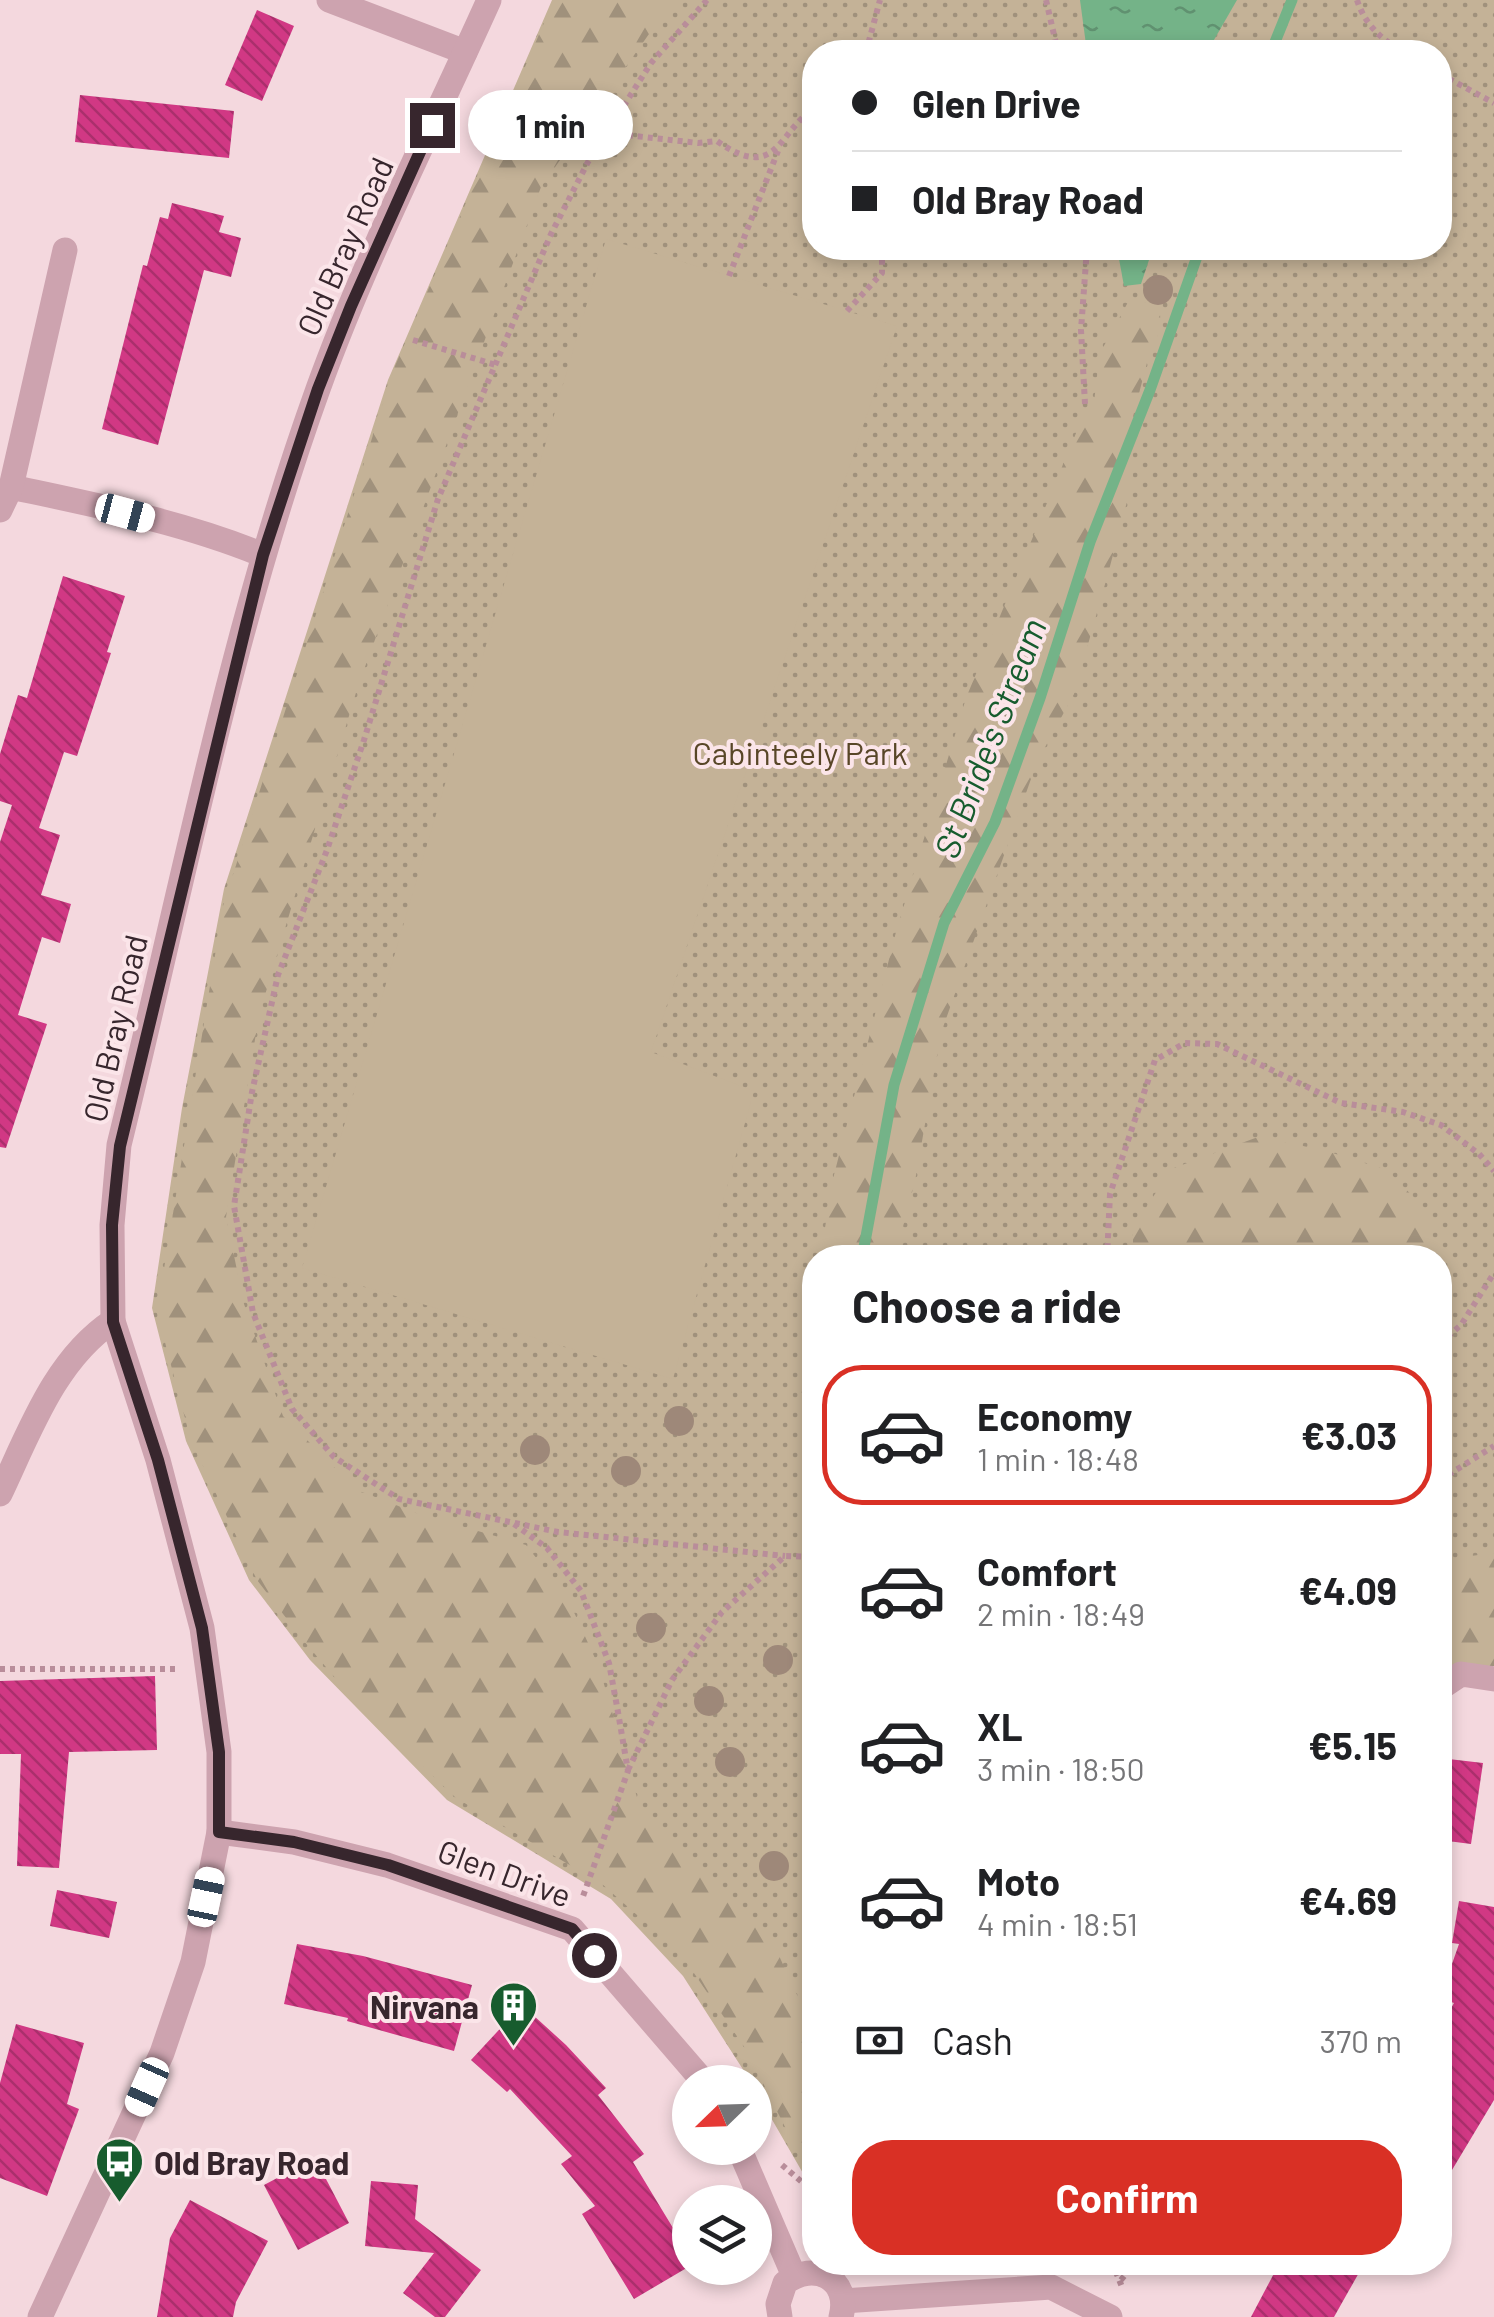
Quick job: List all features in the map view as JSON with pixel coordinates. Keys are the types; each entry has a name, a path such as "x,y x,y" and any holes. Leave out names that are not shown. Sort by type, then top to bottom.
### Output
{"street":[{"path":"330,0 465,52"},
{"name":"Old Bray Road","path":"40,2317 162,2054 193,1962 219,1832 219,1752 202,1628 158,1460 113,1322 112,1225 120,1146 263,555 318,389 351,306 489,0"},
{"path":"65,250 5,498 160,522 263,555"},
{"path":"2,1482 70,1358 90,1336 113,1322"},
{"path":"1452,1680 1461,1674 1494,1679"},
{"name":"Glen Drive","path":"219,1832 294,1842 388,1865 572,1929 689,2065"},
{"path":"746,2165 794,2276"},
{"path":"780,2317 779,2293 794,2276 802,2274"},
{"path":"826,2275 841,2290 842,2309 1050,2287 1110,2317"}],"path":[{"path":"707,0 651,64 588,162 551,234 438,498 364,740 327,850 278,975 252,1092 234,1206 254,1313 292,1408 334,1458 399,1498 558,1532 802,1557"},
{"path":"869,40 880,0"},
{"path":"1046,0 1055,40"},
{"path":"1357,0 1382,40"},
{"path":"1452,80 1494,103"},
{"path":"608,132 717,142 732,152 751,156 771,154 802,119"},
{"path":"730,276 779,147"},
{"path":"847,311 882,272 882,260"},
{"path":"1085,260 1081,330 1085,404"},
{"path":"413,340 496,365"},
{"path":"1108,1245 1110,1194 1155,1060 1185,1043 1217,1044 1342,1103 1404,1112 1441,1125 1494,1171"},
{"path":"1452,1333 1494,1274"},
{"path":"1452,1472 1494,1446"},
{"path":"510,1521 547,1548 582,1591 608,1663 628,1771"},
{"path":"572,1929 628,1771 672,1680 722,1612 785,1556"},
{"path":"0,1669 207,1669"},
{"path":"1120,2281 1124,2275"}],"green space":[{"name":"Cabinteely Park","path":"552,0 1494,0 1494,1666 1452,1670 1452,1245 802,1245 802,2172 772,2119 772,2065 740,2065 683,1976 611,1899 447,1800 310,1660 249,1580 186,1441 152,1308 182,1108 224,889 388,380"},
{"path":"554,0 673,0 541,187 462,402 358,686 259,1015 226,1217 244,1304 283,1416 357,1490 419,1514 526,1545 567,1597 599,1667 643,1818 769,1934 802,2006 802,2161 772,2101 772,2065 754,2065 681,1954 602,1884 456,1798 359,1706 257,1580 191,1441 157,1312 223,906 395,366"},
{"path":"606,239 897,326 651,1052 754,1091 673,1379 302,1268"},
{"path":"1159,301 1161,328 1148,359 1131,424 1133,479 1074,694 1037,762 941,1033 915,1181 898,1245 822,1245 834,1175 896,932 966,698 1079,426 1093,410 1100,353 1127,304"},
{"path":"1258,1137 1323,1150 1387,1170 1434,1218 1431,1245 1133,1245 1133,1228 1171,1169"},
{"path":"802,1365 802,1441 799,1383"},
{"path":"1494,1553 1494,1666 1452,1670 1452,1558"}],"water":[{"path":"1080,0 1237,0 1214,40 1085,40"},
{"path":"1119,260 1149,260 1141,284 1124,286"}],"building":[{"path":"257,10 294,26 262,101 225,85"},
{"path":"80,95 234,111 229,158 75,142"},
{"path":"172,203 224,216 219,232 241,238 231,277 204,270 158,445 102,429 143,265 147,266 160,217 168,219"},
{"path":"63,576 125,596 77,756 64,752 39,828 60,835 41,895 71,904 60,943 42,937 18,1015 47,1024 6,1148 0,1147 0,842 12,805 0,801 0,754 18,695 27,698"},
{"path":"155,1676 157,1750 69,1752 59,1868 17,1866 21,1754 0,1754 0,1681"},
{"path":"1452,1759 1483,1763 1471,1844 1452,1842"},
{"path":"57,1890 117,1902 109,1938 50,1926"},
{"path":"1459,1901 1494,1907 1494,2100 1452,2170 1452,1964 1459,1944 1452,1943"},
{"path":"297,1944 363,1956 472,1985 454,2051 347,2021 348,2018 284,2004"},
{"path":"522,2005 606,2088 598,2095 644,2154 633,2162 672,2226 672,2277 634,2299 582,2214 595,2206 561,2164 572,2156 510,2089 507,2092 471,2060"},
{"path":"16,2024 84,2043 67,2104 79,2109 47,2196 0,2178 0,2083"},
{"path":"315,2158 349,2223 298,2250 264,2185"},
{"path":"371,2181 418,2185 415,2219 481,2270 445,2317 435,2317 403,2293 434,2253 365,2246"},
{"path":"190,2200 268,2241 236,2302 233,2317 157,2317 170,2238"},
{"path":"1273,2275 1358,2275 1334,2317 1251,2317"}],"waterway":[{"name":"St Bride's Stream","path":"1276,40 1292,0"},
{"name":"St Bride's Stream","path":"864,1245 894,1085 944,923 995,822 1090,542 1196,260"}],"place":[{"name":"Nirvana","path":"514,2048"},
{"name":"Old Bray Road","path":"119,2204"}],"route":[{"path":"432,125 318,389 263,555 120,1146 112,1225 113,1322 158,1460 202,1628 219,1752 219,1832 294,1842 388,1865 572,1929 594,1955"}]}
